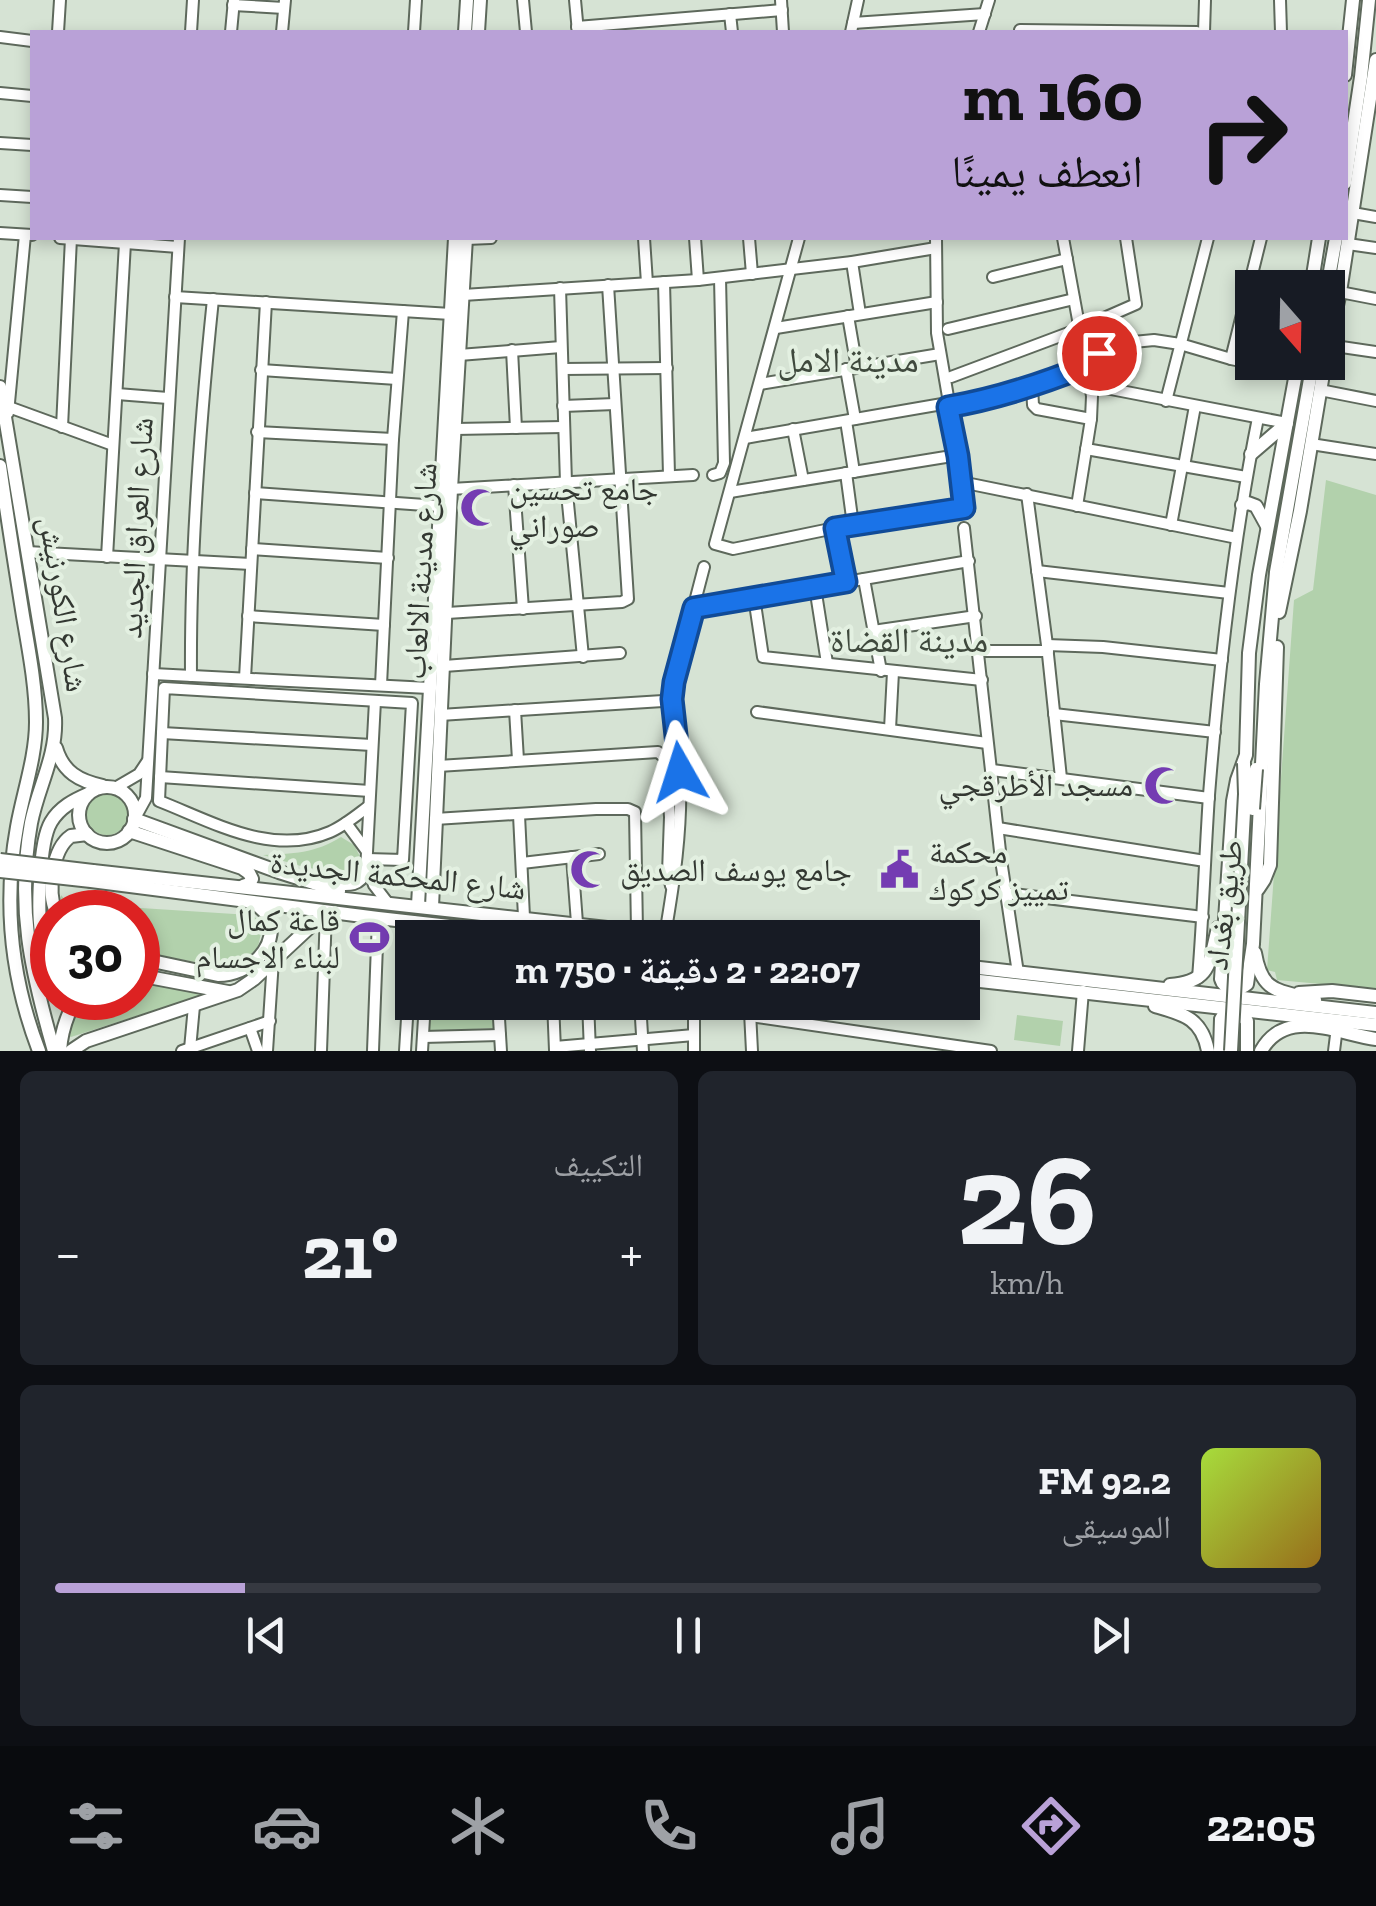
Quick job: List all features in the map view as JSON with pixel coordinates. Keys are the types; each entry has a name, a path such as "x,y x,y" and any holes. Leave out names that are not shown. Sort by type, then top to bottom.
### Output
{"main road":[{"path":"465,30 467,0"},
{"path":"478,30 480,0"},
{"path":"1348,30 1353,0"},
{"path":"1348,225 1353,213 1349,189 1367,77 1369,0"},
{"path":"1367,77 1376,60"},
{"name":"شارع مدينة الالعاب","path":"425,906 429,688 451,488 463,295 462,240"},
{"name":"شارع مدينة الالعاب","path":"425,906 435,819 447,613 439,506 451,314 462,240"},
{"path":"1312,270 1314,240"},
{"path":"1337,270 1342,240"},
{"name":"طريق بغداد","path":"1295,380 1249,654 1250,766 1237,780 1233,801 1221,978 1225,986 1240,988 1247,984 1254,944 1276,572 1308,437 1312,380"},
{"path":"1308,437 1321,380"},
{"name":"شارع الكورنيش","path":"0,387 8,422 36,719 14,843 10,929 18,978 38,1051"},
{"path":"1251,454 1287,423"},
{"name":"شارع الكورنيش","path":"0,466 17,532 27,552 54,710 55,745 30,828 24,920 39,995 57,1051"},
{"path":"1242,505 1256,506 1268,528"},
{"path":"1256,891 1270,865 1271,697"},
{"path":"1234,1051 1245,794 1250,766 1264,738"},
{"path":"52,890 59,848 70,836 87,834 106,842 119,840 133,823 128,796 69,772 55,745"},
{"path":"41,890 47,831 54,818 64,807 110,787"},
{"path":"87,834 79,814 88,794"},
{"path":"133,823 366,900"},
{"path":"133,823 242,868 252,878 242,886"},
{"path":"0,860 92,876"},
{"path":"0,871 92,876"},
{"name":"شارع المحكمة الجديدة","path":"92,876 242,886 550,920"},
{"name":"شارع المحكمة الجديدة","path":"92,876 396,920"},
{"path":"160,963 218,975 244,971 258,958 271,932 269,916 254,902"},
{"path":"980,981 1140,992 1188,984 1198,979 1209,962 1224,906"},
{"path":"71,1051 86,1040 231,993 254,980 326,912"},
{"path":"1254,944 1262,979 1271,986 1361,1012"},
{"path":"980,968 1217,1001 1376,1013"},
{"path":"160,979 231,993"},
{"path":"1293,994 1323,990 1376,996"},
{"path":"1140,992 1158,1007 1191,1019 1203,1033 1208,1051"},
{"path":"1253,1005 1338,1024 1371,1043"},
{"name":"طريق بغداد","path":"1220,1051 1221,1019 1229,1013 1247,1020 1246,1051"},
{"path":"57,1051 66,1020"},
{"path":"1262,1051 1274,1035 1291,1026 1376,1024"}],"street":[{"path":"58,30 60,0"},
{"path":"191,30 193,0"},
{"path":"414,30 416,0"},
{"path":"523,0 526,30"},
{"path":"575,0 578,30 628,28 782,5 784,30"},
{"path":"858,0 852,28 985,14"},
{"path":"979,30 989,0"},
{"path":"1200,30 1205,0"},
{"path":"1280,0 1281,30"},
{"path":"231,30 233,2 284,4 282,30"},
{"path":"730,14 732,30"},
{"path":"678,19 680,30"},
{"path":"0,38 30,40"},
{"path":"0,93 30,96"},
{"path":"0,143 30,145"},
{"path":"0,194 30,197"},
{"path":"1353,213 1376,217"},
{"path":"0,233 29,235 6,406 113,445"},
{"path":"62,427 72,240"},
{"path":"98,240 178,242"},
{"path":"644,240 647,283"},
{"path":"696,240 698,280"},
{"path":"749,240 752,274"},
{"path":"463,295 720,278 791,270 852,262 936,243 937,333 964,508 835,528 733,550 716,544 776,328 791,270 797,240"},
{"path":"1064,240 1090,385 1091,419 1077,506"},
{"path":"952,377 1080,330 1136,304 1126,240"},
{"path":"1166,401 1207,240"},
{"path":"1231,359 1260,240"},
{"path":"1342,240 1376,248"},
{"path":"106,556 125,242"},
{"name":"شارع العراق الجديد","path":"133,823 146,798 178,242"},
{"path":"993,277 1067,259"},
{"path":"852,262 853,526"},
{"path":"713,474 720,473 724,463 720,278"},
{"path":"664,282 670,476"},
{"path":"447,613 622,602 628,598 608,285"},
{"path":"560,288 566,483 583,657"},
{"path":"1345,293 1376,299"},
{"path":"175,297 451,314"},
{"path":"190,676 200,438 213,299"},
{"path":"948,328 1074,299"},
{"path":"245,678 266,302"},
{"path":"776,328 937,302"},
{"path":"382,686 403,311"},
{"path":"745,438 948,405 1032,386 1138,340 1180,344 1235,360"},
{"path":"459,355 562,347"},
{"path":"1345,347 1376,352"},
{"path":"512,350 516,428"},
{"path":"760,384 940,354"},
{"path":"563,369 666,368"},
{"path":"261,370 397,379"},
{"path":"1090,385 1287,423"},
{"path":"1032,386 1036,410 1091,419"},
{"path":"1320,390 1376,401"},
{"path":"117,394 168,398"},
{"path":"563,406 615,404"},
{"path":"1171,526 1195,406"},
{"path":"1198,979 1209,798 1229,593 1258,418"},
{"path":"455,430 563,427"},
{"path":"793,429 803,480"},
{"path":"258,432 393,439"},
{"path":"1308,437 1376,454"},
{"path":"1086,449 1246,477"},
{"path":"730,492 958,456"},
{"path":"451,488 693,475"},
{"path":"961,482 1236,538"},
{"path":"514,485 523,609"},
{"path":"255,493 439,506"},
{"path":"1027,494 1060,778"},
{"path":"835,528 846,582"},
{"path":"964,528 1005,893 1018,973"},
{"path":"252,549 388,558"},
{"path":"27,552 251,564"},
{"path":"694,608 970,562"},
{"path":"668,920 681,810 672,699 704,567"},
{"path":"1037,571 1229,593"},
{"path":"864,579 873,632 887,671 890,729"},
{"path":"815,587 827,663"},
{"path":"754,597 763,656 982,680"},
{"path":"248,616 384,625"},
{"path":"873,632 976,616"},
{"path":"980,651 1102,647 1222,660"},
{"path":"444,666 620,653"},
{"path":"153,674 429,688"},
{"path":"367,858 403,860 412,703 164,688 159,801 260,839 299,841 321,836 369,806"},
{"path":"314,883 357,884 364,877 374,701"},
{"path":"440,714 663,701"},
{"path":"515,710 518,760"},
{"path":"757,712 988,743"},
{"path":"1054,714 1215,732"},
{"path":"162,733 372,745"},
{"path":"438,766 658,752 666,760 669,782 668,873 672,892"},
{"path":"110,787 139,774 148,761"},
{"path":"992,770 1209,798"},
{"path":"160,778 370,791"},
{"path":"435,819 612,809 635,812 637,920"},
{"path":"519,816 524,917"},
{"path":"346,823 367,858 374,884 387,902"},
{"path":"998,828 1205,861"},
{"path":"522,863 599,854"},
{"path":"572,857 577,920"},
{"path":"1005,893 1203,916"},
{"path":"321,1051 326,912"},
{"path":"373,1051 378,918"},
{"path":"268,1051 274,959"},
{"path":"1078,1051 1084,991"},
{"path":"194,1006 186,1050 270,1021"},
{"path":"406,1051 408,1020"},
{"path":"422,1051 424,1020"},
{"path":"499,1020 501,1051"},
{"path":"553,1020 555,1049 642,1045 694,1034"},
{"path":"589,1020 590,1047"},
{"path":"641,1020 642,1045"},
{"path":"694,1020 694,1051"},
{"path":"751,1020 752,1051"},
{"path":"813,1020 983,1050"},
{"path":"1334,1051 1338,1024"},
{"path":"250,1028 258,1051"},
{"path":"423,1038 500,1036"}],"green space":[{"path":"1326,480 1376,495 1376,989 1277,980 1275,972 1267,970 1294,600 1313,590"},
{"path":"107,793 122,799 128,814 122,829 107,835 92,829 86,814 92,799"},
{"path":"341,837 354,845 363,862 348,874 263,855 313,849"},
{"path":"160,909 250,915 260,920 258,947 244,961 219,966 160,956"},
{"path":"160,982 205,994 160,1008"},
{"path":"1017,1015 1063,1021 1060,1046 1014,1040"},
{"path":"71,1020 124,1020 71,1037"},
{"path":"428,1020 495,1020 495,1028 428,1031"}],"place":[{"name":"جامع تحسين صوراني","path":"479,507"},
{"name":"مسجد الأطرقجي","path":"1163,785"},
{"name":"جامع يوسف الصديق","path":"590,870"},
{"name":"محكمة تمييز كركوك","path":"899,870"},
{"name":"قاعة كمال لبناء الاجسام","path":"370,938"}],"district":[{"name":"مدينة الامل","path":"848,360"},
{"name":"مدينة القضاة","path":"909,640"}],"route":[{"path":"680,772 672,699 694,608 846,582 835,528 964,508 948,407 1059,377 1086,366 1084,360 1099,353"}]}
